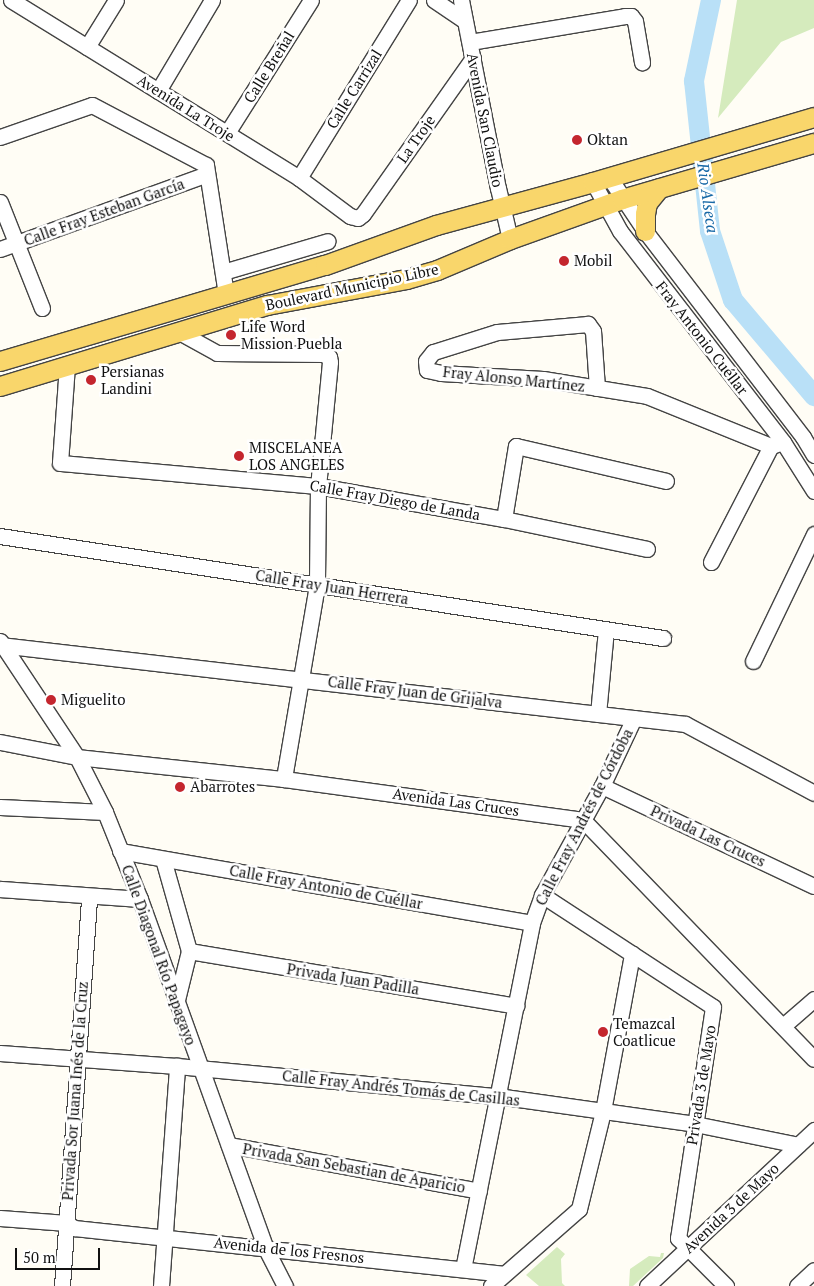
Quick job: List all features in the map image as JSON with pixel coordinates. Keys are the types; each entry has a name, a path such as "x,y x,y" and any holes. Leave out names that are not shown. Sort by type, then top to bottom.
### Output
{"main road":[{"name":"Boulevard Municipio Libre","path":"0,361 325,265 399,237 814,117"},
{"name":"Boulevard Municipio Libre","path":"0,386 267,305 406,279 437,270 510,239 622,198 814,143"},
{"path":"645,231 645,214 648,203 659,188"}],"street":[{"path":"87,47 116,0"},
{"path":"158,91 212,0"},
{"name":"Calle Breñal","path":"227,133 311,0"},
{"name":"Calle Carrizal","path":"299,178 409,0"},
{"path":"434,0 465,21"},
{"name":"Avenida San Claudio","path":"461,0 510,239"},
{"name":"Avenida La Troje","path":"13,1 299,178 350,216 358,218"},
{"path":"470,42 631,16 635,21 642,62"},
{"name":"La Troje","path":"358,218 363,214 473,58"},
{"path":"0,136 92,105 206,165 226,294"},
{"name":"Calle Fray Esteban García","path":"0,249 207,174"},
{"name":"Fray Antonio Cuéllar","path":"601,180 622,198 645,231 803,437 814,455"},
{"name":"Fray Antonio Cuéllar","path":"601,180 604,205 620,231 814,492"},
{"path":"0,202 42,308"},
{"path":"223,272 328,241"},
{"name":"Fray Alonso Martínez","path":"588,324 592,331 597,388 543,379 441,373 427,370 426,361 433,352 497,332 588,324"},
{"path":"179,332 217,352 323,354 329,357 318,486 317,584 284,779"},
{"name":"Calle Fray Diego de Landa","path":"67,365 60,463 318,486 504,519 646,548"},
{"path":"597,388 647,396 777,444 710,562"},
{"path":"504,519 516,446 666,481"},
{"path":"753,661 814,534"},
{"name":"Calle Fray Juan Herrera","path":"0,536 663,638"},
{"path":"598,714 606,629"},
{"name":"Calle Fray Juan de Grijalva","path":"1,644 685,724 814,793"},
{"name":"Calle Diagonal Río Papagayo","path":"1,644 77,756 105,812 140,899 265,1247 285,1286"},
{"name":"Calle Fray Andrés de Córdoba","path":"463,1269 532,923 542,895 602,786 634,718"},
{"name":"Avenida Las Cruces","path":"0,742 77,756 284,779 583,820"},
{"name":"Privada Las Cruces","path":"602,786 814,886"},
{"path":"0,807 105,812"},
{"path":"583,820 814,1059"},
{"name":"Calle Fray Antonio de Cuéllar","path":"120,851 532,923"},
{"path":"163,859 190,951 177,1000"},
{"path":"0,889 140,899"},
{"name":"Privada 3 de Mayo","path":"542,895 713,1007 678,1238 726,1286"},
{"name":"Privada Sor Juana Inés de la Cruz","path":"62,1286 69,1227 77,1059 89,896"},
{"name":"Privada Juan Padilla","path":"190,951 516,1006"},
{"path":"491,1286 579,1209 603,1111 632,954"},
{"path":"783,1026 814,998"},
{"name":"Calle Fray Andrés Tomás de Casillas","path":"0,1053 201,1068 497,1096 695,1124 798,1145"},
{"path":"161,1286 177,1066"},
{"name":"Avenida 3 de Mayo","path":"647,1286 814,1130"},
{"name":"Privada San Sebastian de Aparicio","path":"229,1145 479,1191"},
{"name":"Avenida de los Fresnos","path":"0,1218 503,1274"},
{"name":"Avenida de los Fresnos","path":"0,1226 69,1227"},
{"path":"798,1286 814,1270"}],"green space":[{"path":"737,0 814,0 814,28 781,42 718,118"},
{"path":"557,1247 565,1254 561,1259 562,1283 565,1286 539,1286 526,1275"},
{"path":"661,1253 664,1253 663,1258 633,1286 629,1286 630,1269 649,1256 660,1257"}],"waterway":[{"name":"Rio Alseca","path":"711,0 694,81 710,231 733,300 814,396"}],"place":[{"name":"Oktan","path":"577,140"},
{"name":"Mobil","path":"564,261"},
{"name":"Life Word Mission Puebla","path":"231,335"},
{"name":"Persianas Landini","path":"91,380"},
{"name":"MISCELANEA LOS ANGELES","path":"239,456"},
{"name":"Miguelito","path":"51,700"},
{"name":"Abarrotes","path":"180,787"},
{"name":"Temazcal Coatlicue","path":"603,1032"}]}
